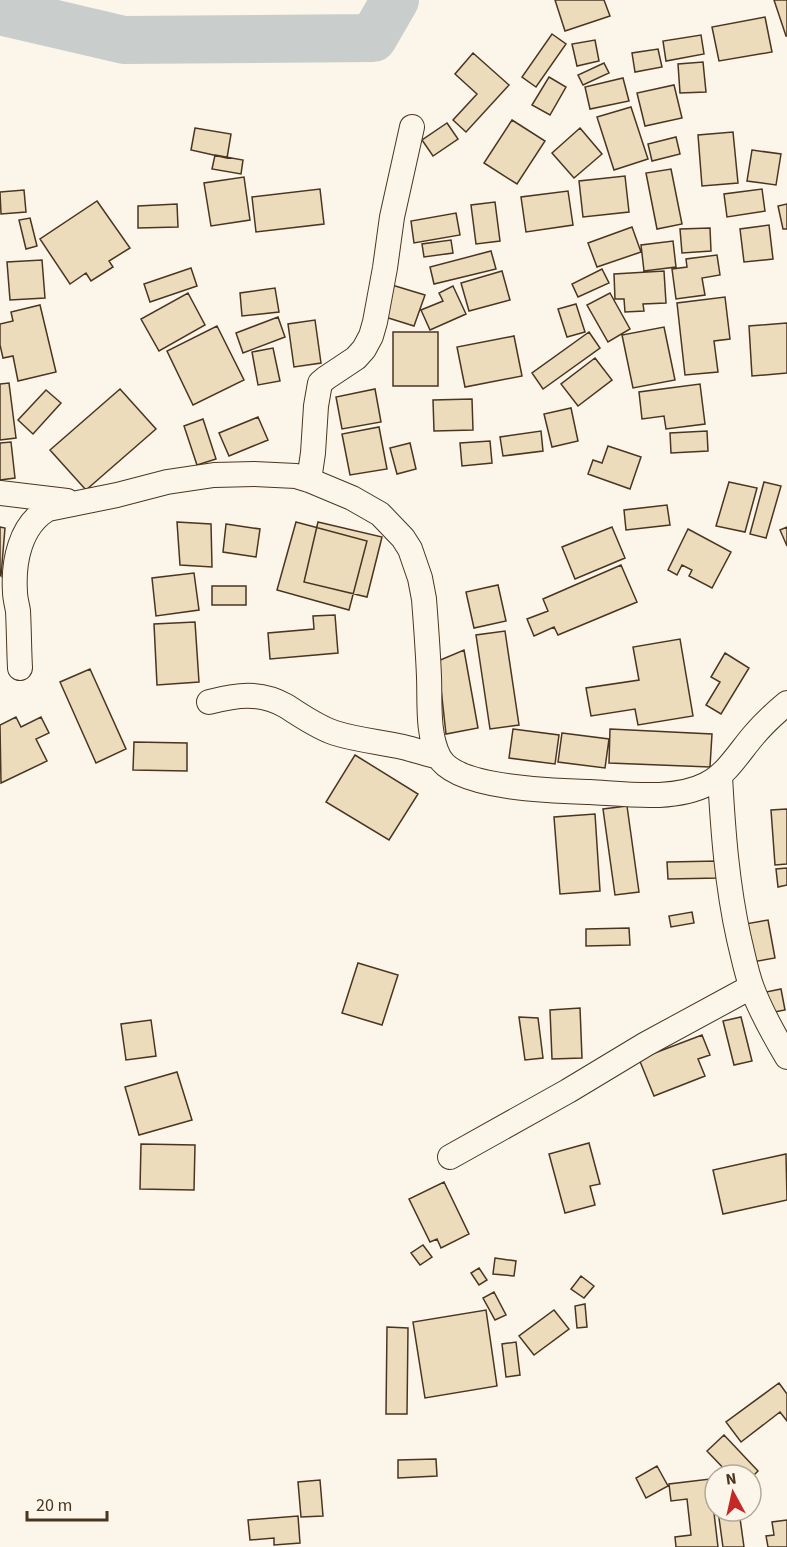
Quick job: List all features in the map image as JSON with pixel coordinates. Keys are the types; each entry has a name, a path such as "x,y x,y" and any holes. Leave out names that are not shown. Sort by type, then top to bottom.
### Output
{"street":[{"path":"309,480 320,383 356,357 364,349 371,336 385,268 392,217 412,127"},
{"path":"20,668 18,609 15,592 16,561 30,525 38,515 48,509 167,482 214,475 279,474 309,480 352,498 380,514 403,538 410,549 420,578 424,599 431,732 439,757 453,771 478,780 530,790 649,795 679,792 698,788 720,776 773,714 787,703"},
{"path":"0,493 78,503"},
{"path":"209,702 238,695 250,695 276,702 334,733 404,747 439,757"},
{"path":"720,776 724,843 732,908 751,987 787,1057"},
{"path":"450,1157 646,1044 751,987"}],"building":[{"path":"555,0 604,0 610,16 565,31"},
{"path":"774,0 787,0 787,36 786,36"},
{"path":"765,17 772,52 719,61 712,27"},
{"path":"552,34 566,44 536,87 522,77"},
{"path":"701,35 704,54 666,61 663,41"},
{"path":"595,40 599,61 577,66 572,44"},
{"path":"658,49 662,67 635,72 632,53"},
{"path":"473,53 509,85 466,132 453,120 477,94 455,74"},
{"path":"703,62 706,92 680,93 678,64"},
{"path":"604,63 609,73 583,85 578,75"},
{"path":"549,77 566,87 550,115 532,105"},
{"path":"623,78 629,101 590,109 585,87"},
{"path":"674,85 682,118 645,126 637,93"},
{"path":"631,107 648,159 614,170 597,117"},
{"path":"512,120 545,141 517,184 484,163"},
{"path":"447,123 458,139 433,156 422,140"},
{"path":"195,128 231,134 227,158 191,150"},
{"path":"580,128 602,154 574,178 552,153"},
{"path":"733,132 738,183 702,186 698,135"},
{"path":"676,137 680,154 652,161 648,144"},
{"path":"752,150 781,154 776,185 747,181"},
{"path":"215,155 243,160 241,174 212,169"},
{"path":"671,169 682,224 657,229 646,173"},
{"path":"625,176 629,212 583,217 579,181"},
{"path":"244,177 250,220 211,226 204,183"},
{"path":"320,189 324,224 256,232 252,197"},
{"path":"762,189 765,211 727,217 724,194"},
{"path":"24,190 26,212 1,214 0,192"},
{"path":"568,191 573,225 526,232 521,197"},
{"path":"97,201 130,248 109,261 113,267 91,281 86,273 70,284 40,239"},
{"path":"495,202 500,241 476,244 471,205"},
{"path":"177,204 178,227 138,228 138,206"},
{"path":"787,204 787,229 783,229 778,206"},
{"path":"456,213 460,235 414,243 411,221"},
{"path":"30,218 37,246 26,249 19,220"},
{"path":"769,225 773,259 744,262 740,229"},
{"path":"632,227 641,252 597,267 588,243"},
{"path":"710,228 711,251 682,253 680,229"},
{"path":"451,240 453,253 424,257 422,244"},
{"path":"673,241 676,267 644,271 641,245"},
{"path":"491,251 496,269 434,284 430,267"},
{"path":"717,255 720,275 702,278 705,295 676,299 672,269 687,267 686,259"},
{"path":"42,260 45,298 10,300 7,262"},
{"path":"191,268 197,286 150,302 144,284"},
{"path":"602,269 609,283 578,297 572,284"},
{"path":"502,271 510,300 469,311 461,283"},
{"path":"664,271 666,303 643,304 644,311 625,312 624,299 615,299 614,274"},
{"path":"392,285 425,295 414,326 382,316"},
{"path":"453,286 466,314 430,330 421,310 443,301 439,293"},
{"path":"275,288 279,312 242,316 240,293"},
{"path":"188,293 205,325 159,351 141,319"},
{"path":"610,293 630,329 608,342 587,305"},
{"path":"725,297 730,339 714,341 718,372 685,375 677,303"},
{"path":"576,304 585,332 567,337 558,309"},
{"path":"40,305 56,372 18,381 13,356 3,358 0,345 0,324 13,321 11,312"},
{"path":"278,317 285,337 243,353 236,333"},
{"path":"315,320 321,363 294,367 288,324"},
{"path":"787,323 787,373 752,376 749,326"},
{"path":"217,326 244,380 193,405 167,351"},
{"path":"664,327 675,380 633,388 622,335"},
{"path":"393,332 438,332 438,386 393,386"},
{"path":"589,332 600,348 543,389 532,373"},
{"path":"514,336 522,376 465,387 457,347"},
{"path":"273,348 280,381 258,385 252,352"},
{"path":"595,358 612,380 578,406 561,384"},
{"path":"9,383 16,438 0,440 0,384"},
{"path":"700,384 705,424 666,429 664,416 642,419 639,392"},
{"path":"120,389 156,429 86,490 50,450"},
{"path":"375,389 381,422 342,429 336,397"},
{"path":"46,390 61,403 33,434 18,420"},
{"path":"472,399 473,430 434,431 433,400"},
{"path":"571,408 578,441 552,447 544,414"},
{"path":"258,417 268,440 229,456 219,433"},
{"path":"203,419 216,459 197,465 184,426"},
{"path":"379,427 387,469 350,475 342,434"},
{"path":"541,431 543,451 503,456 500,437"},
{"path":"707,431 708,451 671,453 670,433"},
{"path":"490,441 492,463 462,466 460,443"},
{"path":"11,442 15,478 0,480 0,443"},
{"path":"410,443 416,469 397,474 390,448"},
{"path":"608,446 641,457 630,489 588,474 593,460 602,463"},
{"path":"729,482 757,488 745,532 716,526"},
{"path":"764,482 781,486 766,538 750,534"},
{"path":"667,505 670,525 626,530 624,510"},
{"path":"177,522 211,524 212,567 180,565"},
{"path":"296,522 367,541 349,610 277,590"},
{"path":"318,522 382,537 367,597 304,582"},
{"path":"226,524 260,529 256,557 223,552"},
{"path":"0,527 5,528 1,576 0,575"},
{"path":"612,527 625,558 575,579 562,547"},
{"path":"787,527 787,546 780,530"},
{"path":"688,529 731,552 712,588 689,576 692,570 682,565 677,575 668,570"},
{"path":"621,565 637,602 558,635 554,627 534,636 527,619 548,611 543,599"},
{"path":"194,573 199,610 156,616 152,578"},
{"path":"498,585 506,621 474,628 466,592"},
{"path":"212,586 246,586 246,605 212,605"},
{"path":"335,615 338,653 270,659 268,633 314,629 313,616"},
{"path":"195,622 199,682 157,685 154,624"},
{"path":"505,631 519,725 490,729 476,635"},
{"path":"680,639 693,716 638,725 635,709 591,716 586,688 639,680 633,647"},
{"path":"464,650 478,728 446,734 438,661"},
{"path":"725,653 749,668 721,714 706,705 720,682 711,677"},
{"path":"90,669 126,749 96,763 60,682"},
{"path":"16,717 21,727 41,717 49,733 36,739 47,761 1,783 0,725"},
{"path":"513,729 559,735 555,764 509,758"},
{"path":"610,729 712,734 710,767 609,763"},
{"path":"562,733 609,739 605,768 558,762"},
{"path":"134,742 187,743 187,771 133,770"},
{"path":"355,755 418,794 389,840 326,802"},
{"path":"627,806 639,892 615,895 603,809"},
{"path":"787,809 787,864 775,865 771,810"},
{"path":"595,814 600,891 560,894 554,817"},
{"path":"719,861 719,878 668,879 667,862"},
{"path":"787,868 787,885 778,887 776,869"},
{"path":"692,912 694,923 671,927 669,916"},
{"path":"768,920 775,958 752,962 745,924"},
{"path":"629,928 630,945 586,946 586,929"},
{"path":"358,963 398,975 382,1025 342,1013"},
{"path":"781,989 785,1010 769,1013 766,992"},
{"path":"580,1008 582,1058 552,1059 550,1010"},
{"path":"519,1017 538,1018 543,1058 525,1060"},
{"path":"741,1017 752,1061 734,1065 723,1021"},
{"path":"151,1020 156,1056 126,1060 121,1024"},
{"path":"702,1035 710,1055 698,1059 705,1076 654,1096 639,1059"},
{"path":"177,1072 192,1120 139,1135 125,1087"},
{"path":"589,1143 600,1184 590,1186 595,1205 565,1213 549,1154"},
{"path":"141,1144 195,1145 194,1190 140,1189"},
{"path":"786,1154 787,1200 723,1214 713,1170"},
{"path":"444,1182 469,1234 441,1248 437,1239 430,1242 409,1199"},
{"path":"423,1245 432,1257 420,1265 411,1253"},
{"path":"495,1258 516,1261 514,1276 493,1274"},
{"path":"479,1268 487,1280 479,1285 471,1273"},
{"path":"581,1276 594,1286 584,1298 571,1289"},
{"path":"494,1292 506,1315 495,1320 483,1298"},
{"path":"585,1304 587,1327 577,1328 575,1306"},
{"path":"486,1310 497,1386 425,1398 413,1322"},
{"path":"554,1310 569,1329 534,1355 519,1336"},
{"path":"387,1327 408,1328 407,1414 386,1414"},
{"path":"516,1342 520,1375 506,1377 502,1344"},
{"path":"779,1383 787,1394 787,1421 780,1412 741,1442 726,1422"},
{"path":"724,1435 750,1463 718,1463 707,1451"},
{"path":"436,1459 437,1476 398,1478 398,1460"},
{"path":"657,1466 668,1486 646,1498 636,1478"},
{"path":"320,1480 323,1516 301,1517 298,1482"},
{"path":"703,1480 703,1523 715,1523 718,1547 676,1547 675,1537 691,1535 687,1499 671,1501 669,1484"},
{"path":"298,1516 300,1543 274,1545 274,1538 250,1540 248,1520"},
{"path":"787,1520 787,1547 768,1547 766,1536 774,1535 772,1522"},
{"path":"720,1523 741,1523 744,1547 723,1547"}],"waterway":[{"path":"0,11 124,40 373,38 395,0"}]}
